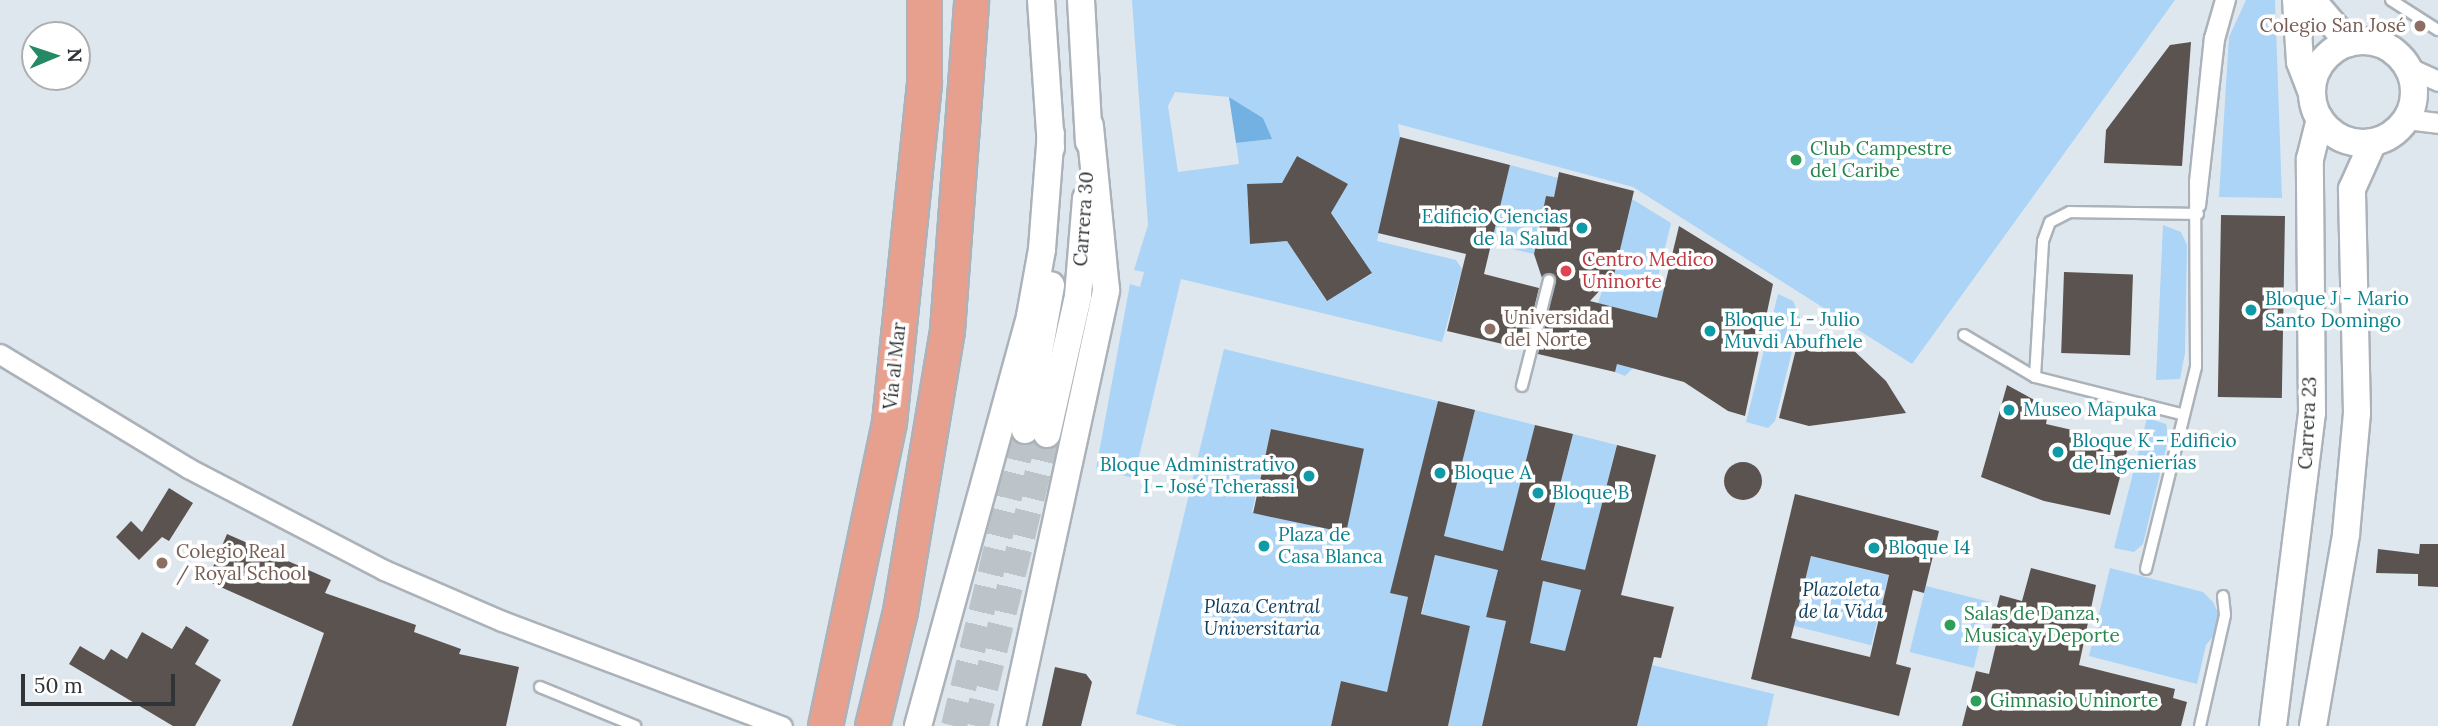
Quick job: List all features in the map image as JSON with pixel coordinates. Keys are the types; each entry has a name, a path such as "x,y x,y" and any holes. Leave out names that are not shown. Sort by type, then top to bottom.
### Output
{"highway":[{"name":"Vía al Mar","path":"825,726 890,422 924,82 924,0"},
{"path":"872,726 900,611 940,380 968,100 971,0"}],"main road":[{"name":"Carrera 30","path":"1041,0 1055,231 1036,432 1078,296 1090,126 1081,0"},
{"path":"2296,0 2300,62 2320,119 2337,136 2372,142"},
{"path":"2312,0 2349,43"},
{"path":"2312,93 2326,57 2349,43 2376,43 2407,67 2413,99 2406,119 2372,142 2352,189 2357,413 2346,534 2314,726"},
{"name":"Carrera 23","path":"2273,726 2312,412 2310,159 2320,119"},
{"path":"1012,726 1106,290 1090,126"},
{"path":"918,726 1030,316 1042,249 1051,133"}],"street":[{"path":"2407,67 2438,81"},
{"path":"2406,119 2438,123"},
{"path":"0,354 188,468 384,569 502,621 772,724"}],"lane":[{"path":"2146,569 2181,414 2196,367 2198,214 2195,182 2209,51 2221,0"},
{"path":"2198,214 2219,40 2230,0"},
{"path":"2391,0 2438,30"},
{"path":"2035,377 2043,241 2050,222 2070,212 2198,214"},
{"path":"1522,386 1549,280"},
{"path":"1964,335 2035,377 2181,414"},
{"path":"2200,726 2225,615 2223,596"},
{"path":"540,687 635,726"}],"green space":[{"name":"Club Campestre del Caribe","path":"1132,0 2175,0 1912,364 1633,187 1398,124 1400,137 1377,241 1456,260 1462,269 1442,342 1181,279 1134,478 1096,469 1130,284 1140,287 1144,272 1134,270 1148,225","holes":["1175,92 1229,97 1263,118 1271,139 1236,143 1239,164 1178,172 1168,106","1297,156 1348,184 1331,213 1353,244 1307,271 1287,241 1250,244 1247,185 1282,183","1359,255 1372,274 1326,300 1313,281"]},
{"path":"2246,0 2275,0 2282,198 2219,197 2229,37"},
{"path":"1510,165 1558,178 1554,197 1546,196 1534,254 1491,244"},
{"path":"1632,199 1671,223 1656,285 1664,288 1645,369 1634,367 1625,376 1615,372 1598,303"},
{"path":"2163,225 2181,232 2187,245 2185,353 2180,379 2156,380"},
{"path":"1778,294 1793,301 1800,318 1775,421 1768,428 1746,422"},
{"name":"Plaza Central Universitaria","path":"1224,349 1438,401 1391,593 1408,597 1387,692 1341,681 1331,726 1178,726 1136,714","holes":["1271,429 1363,449 1344,532 1252,512"]},
{"path":"1475,410 1535,425 1504,551 1444,536"},
{"path":"2147,418 2166,424 2169,436 2143,544 2134,552 2114,548"},
{"path":"1573,434 1617,445 1585,571 1542,560"},
{"path":"1435,555 1498,570 1486,617 1506,621 1482,726 1448,726 1470,626 1422,614"},
{"name":"Plazoleta de la Vida","path":"1811,556 1889,575 1871,645 1794,626"},
{"path":"2110,568 2203,592 2213,602 2219,615 2216,633 2206,645 2197,684 2089,656"},
{"path":"1543,581 1581,590 1569,636 1571,653 1521,640 1533,627"},
{"name":"Salas de Danza, Musica y Deporte","path":"1926,586 1990,602 1974,668 1910,652"},
{"path":"1652,665 1774,694 1767,726 1637,726"}],"shaded area":[{"path":"1229,97 1263,118 1272,139 1236,143"}],"building":[{"path":"2191,42 2182,166 2104,163 2106,130 2170,45"},
{"path":"1400,137 1510,165 1484,274 1539,288 1524,349 1447,331 1466,254 1378,233"},
{"path":"1297,156 1348,184 1331,213 1372,273 1327,301 1287,241 1250,244 1247,184 1282,183"},
{"path":"1559,172 1634,191 1614,275 1590,301 1657,318 1679,226 1773,284 1745,416 1728,411 1684,382 1617,364 1615,372 1538,354 1556,279 1550,273 1542,278 1534,254 1546,196 1554,197"},
{"name":"Bloque J - Mario Santo Domingo","path":"2221,215 2285,216 2282,398 2218,397"},
{"path":"2064,272 2133,274 2130,355 2061,353"},
{"path":"1799,337 1849,346 1886,381 1906,413 1809,426 1779,418"},
{"name":"Bloque K - Edificio de Ingenierías","path":"2007,385 2049,408 2046,424 2129,443 2110,515 2044,501 1981,477"},
{"path":"1438,401 1475,410 1444,536 1503,551 1535,425 1573,434 1541,560 1585,570 1617,445 1656,455 1621,595 1674,607 1661,658 1654,657 1637,726 1482,726 1506,621 1486,617 1498,570 1435,555 1421,614 1470,626 1448,726 1331,726 1341,681 1387,692 1408,597 1390,593","holes":["1543,581 1581,590 1565,651 1530,643"]},
{"name":"Bloque Administrativo I - José Tcherassi","path":"1271,429 1364,449 1346,533 1253,513"},
{"path":"1743,462 1756,468 1762,481 1756,494 1743,500 1730,494 1724,481 1730,468"},
{"path":"169,488 193,503 169,541 162,537 139,560 116,537 131,521 142,532"},
{"path":"1795,494 1939,531 1924,593 1913,590 1896,664 1911,668 1899,716 1751,679","holes":["1811,556 1889,575 1870,657 1791,638"]},
{"path":"227,534 331,580 325,593 416,625 414,632 461,649 459,654 519,667 506,726 292,726 324,633 207,581"},
{"path":"2420,544 2438,544 2438,587 2418,586 2418,574 2376,573 2378,549 2419,554"},
{"path":"2031,568 2096,585 2079,665 2175,689 2173,698 2187,702 2181,726 1962,726 1976,671 1989,674 1998,636 1990,634 2000,595 2022,601"},
{"path":"186,626 209,640 195,664 221,680 195,726 173,726 69,664 80,646 104,660 111,649 127,659 142,632 172,649"},
{"path":"1055,667 1086,674 1092,682 1081,726 1042,726"}],"tunnel":[{"path":"954,726 1025,430"},
{"path":"976,726 1047,434"}],"place":[{"name":"Colegio San José","path":"2420,26"},
{"name":"Club Campestre del Caribe","path":"1796,160"},
{"name":"Edificio Ciencias de la Salud","path":"1582,228"},
{"name":"Centro Medico Uninorte","path":"1566,271"},
{"name":"Bloque J - Mario Santo Domingo","path":"2251,310"},
{"name":"Universidad del Norte","path":"1490,329"},
{"name":"Bloque L - Julio Muvdi Abufhele","path":"1710,331"},
{"name":"Museo Mapuka","path":"2009,410"},
{"name":"Bloque K - Edificio de Ingenierías","path":"2058,452"},
{"name":"Bloque A","path":"1440,473"},
{"name":"Bloque Administrativo I - José Tcherassi","path":"1309,476"},
{"name":"Bloque B","path":"1538,493"},
{"name":"Plaza de Casa Blanca","path":"1264,546"},
{"name":"Bloque I4","path":"1874,548"},
{"name":"Colegio Real / Royal School","path":"162,563"},
{"name":"Salas de Danza, Musica y Deporte","path":"1950,625"},
{"name":"Gimnasio Uninorte","path":"1976,701"}]}
